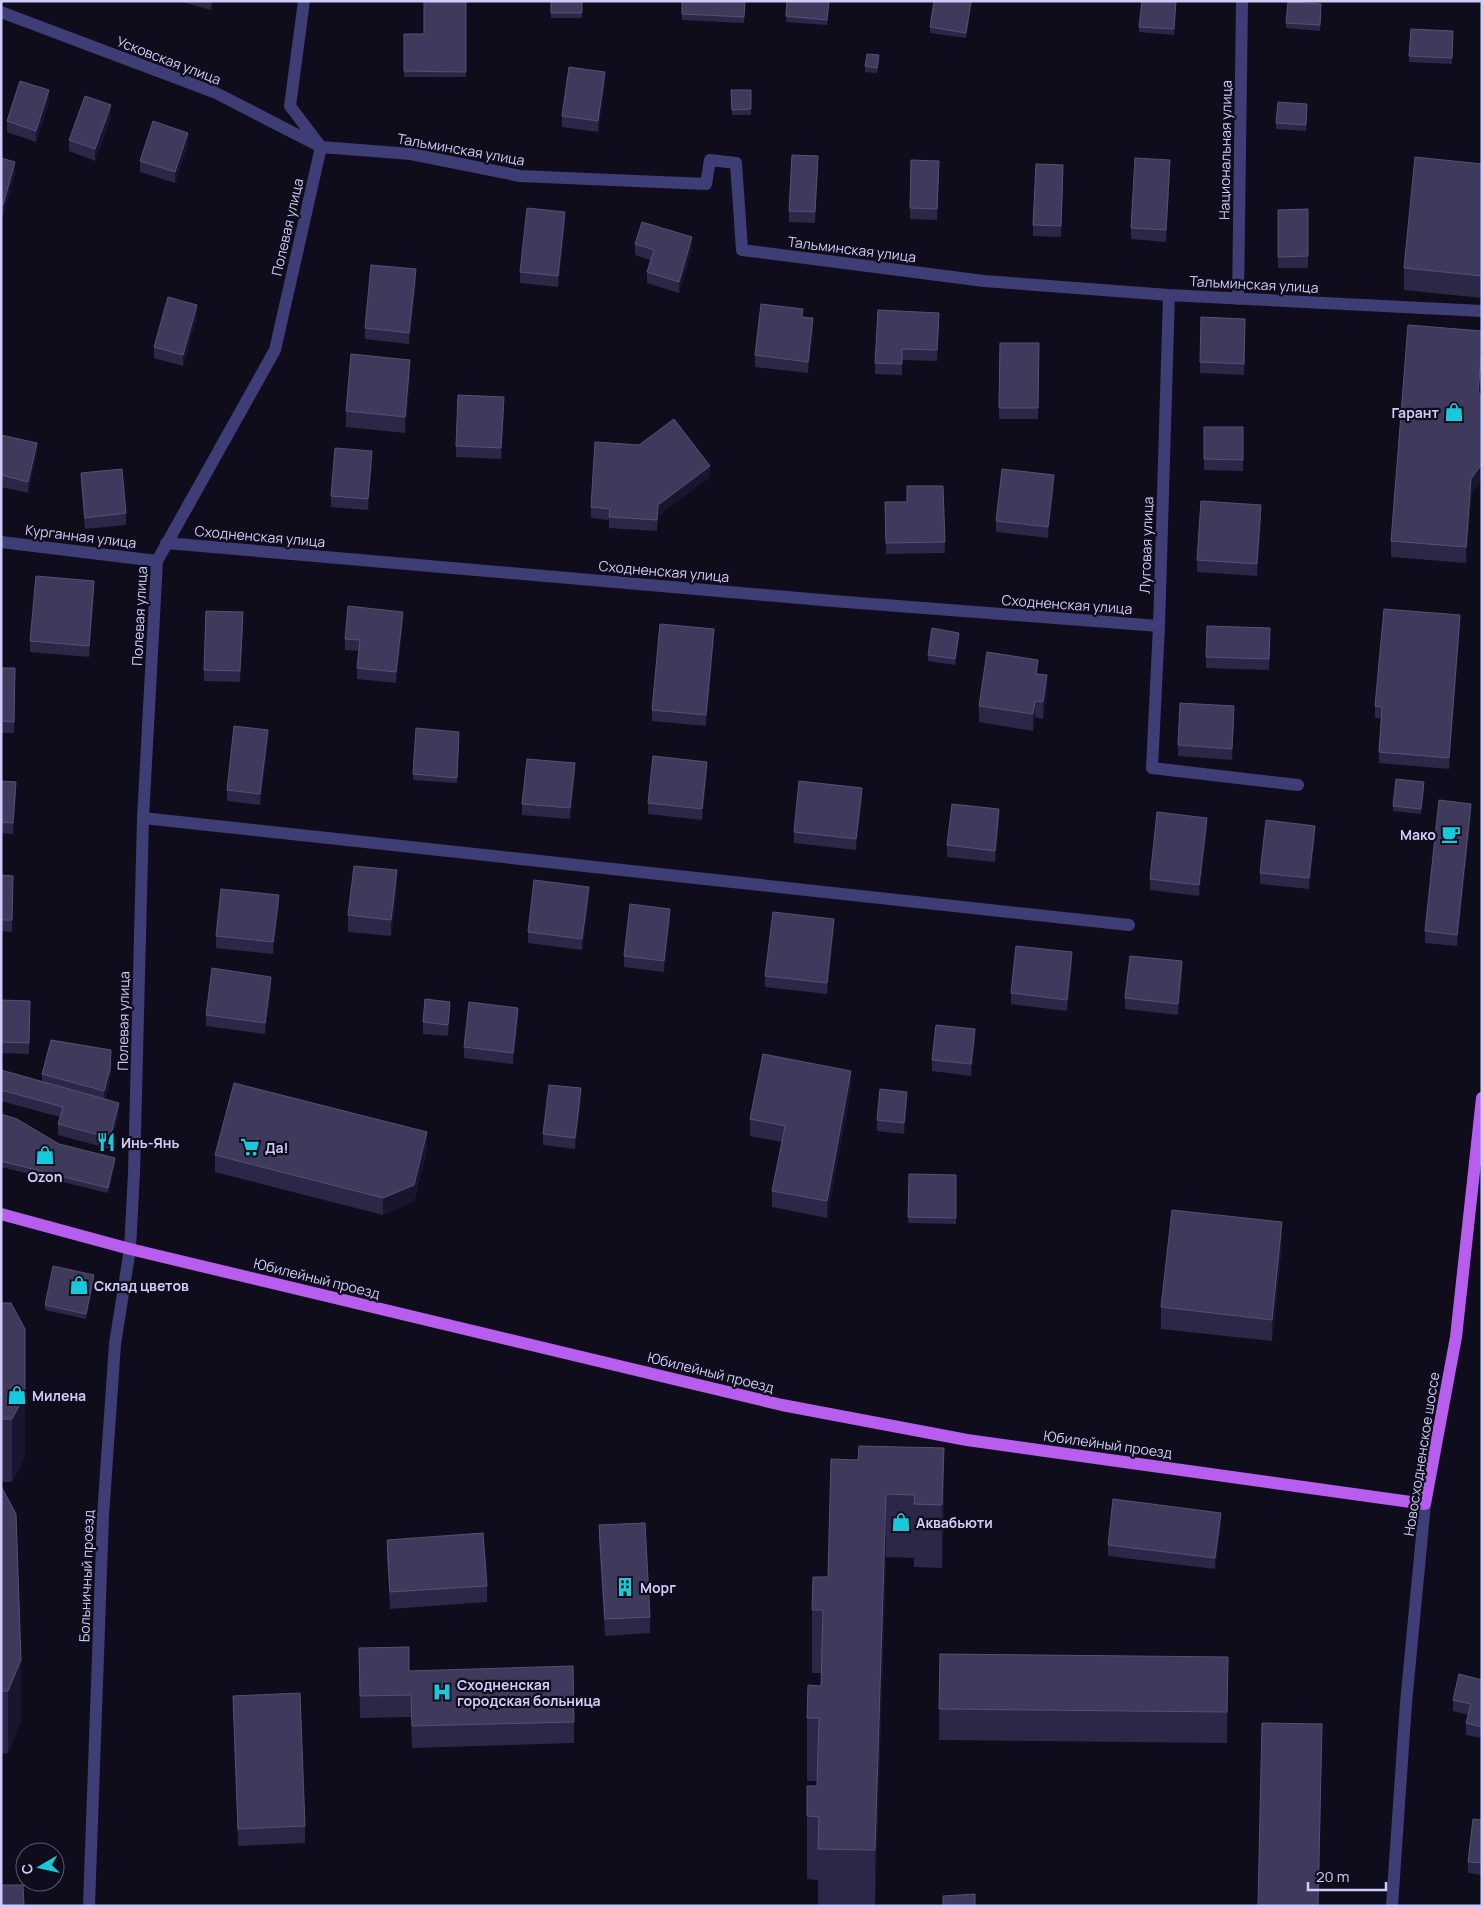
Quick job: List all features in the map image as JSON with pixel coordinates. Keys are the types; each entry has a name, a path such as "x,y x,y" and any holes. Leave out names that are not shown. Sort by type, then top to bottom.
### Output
{"main road":[{"name":"Новосходненское шоссе","path":"1425,1504 1456,1337 1482,1098"},
{"name":"Юбилейный проезд","path":"1,1214 130,1249 782,1405 967,1440 1425,1504"}],"street":[{"path":"304,1 290,106 321,147"},
{"name":"Национальная улица","path":"1238,299 1242,1"},
{"name":"Усковская улица","path":"1,12 216,93 321,147"},
{"name":"Тальминская улица","path":"321,147 411,154 520,176 706,184 710,160 736,163 742,250 984,281 1169,295 1482,311"},
{"name":"Полевая улица","path":"130,1249 134,1173 143,818 156,561 275,350 321,147"},
{"name":"Луговая улица","path":"1169,295 1159,626 1152,768 1298,785"},
{"name":"Курганная улица","path":"1,542 156,561"},
{"name":"Сходненская улица","path":"166,543 834,601 1159,626"},
{"path":"143,818 1129,925"},
{"name":"Больничный проезд","path":"89,1906 103,1516 115,1344 130,1249"},
{"name":"Новосходненское шоссе","path":"1392,1906 1406,1703 1425,1504"}],"building":[{"path":"551,1 582,1 582,13 551,13"},
{"path":"682,1 745,1 744,17 682,14"},
{"path":"787,1 829,1 827,20 786,16"},
{"path":"934,1 971,1 966,33 930,27"},
{"path":"1142,1 1176,1 1174,29 1139,27"},
{"path":"424,2 466,2 466,72 404,71 404,34 424,34"},
{"path":"1288,2 1321,4 1320,25 1286,23"},
{"path":"1411,29 1453,31 1452,58 1409,56"},
{"path":"867,54 879,55 877,68 865,66"},
{"path":"569,67 605,72 598,121 562,116"},
{"path":"20,81 49,90 36,131 7,121"},
{"path":"731,90 751,90 751,109 732,110"},
{"path":"85,96 111,105 95,149 69,140"},
{"path":"1278,102 1307,104 1306,125 1276,123"},
{"path":"153,121 188,133 175,172 140,161"},
{"path":"792,155 818,156 815,212 789,211"},
{"path":"1415,157 1482,164 1482,276 1404,268"},
{"path":"1,158 15,162 3,205 1,205"},
{"path":"1135,158 1170,160 1166,230 1131,228"},
{"path":"911,160 939,161 937,209 910,208"},
{"path":"1036,164 1063,165 1061,226 1033,225"},
{"path":"527,208 565,212 558,276 520,272"},
{"path":"1308,209 1308,256 1278,257 1278,210"},
{"path":"642,222 692,237 679,282 647,272 654,250 635,244"},
{"path":"371,265 416,269 409,333 365,328"},
{"path":"168,297 197,305 183,355 154,347"},
{"path":"761,304 803,309 802,317 813,318 808,362 755,355"},
{"path":"878,310 939,313 937,350 902,349 902,364 875,363"},
{"path":"1201,317 1245,319 1244,364 1200,362"},
{"path":"1408,325 1482,331 1478,392 1482,398 1482,464 1471,479 1466,547 1391,541"},
{"path":"1000,343 1039,343 1038,408 999,408"},
{"path":"351,354 410,360 405,417 346,411"},
{"path":"458,395 504,397 501,448 456,446"},
{"path":"674,419 710,466 658,505 657,520 609,517 610,509 591,507 595,442 639,445"},
{"path":"1204,427 1243,427 1243,460 1204,459"},
{"path":"1,435 37,443 28,482 1,475"},
{"path":"335,448 372,451 368,499 331,496"},
{"path":"122,469 126,513 85,518 81,473"},
{"path":"1002,469 1054,475 1048,527 996,521"},
{"path":"907,486 943,486 945,542 886,543 885,502 907,502"},
{"path":"1201,501 1261,505 1257,564 1197,560"},
{"path":"36,576 94,581 89,646 30,641"},
{"path":"348,606 403,612 396,672 357,668 360,640 345,639"},
{"path":"1384,609 1460,615 1449,758 1379,752 1382,707 1375,706"},
{"path":"206,611 243,612 240,671 204,670"},
{"path":"660,624 714,629 706,715 652,710"},
{"path":"1207,626 1270,628 1269,659 1206,657"},
{"path":"932,628 959,633 955,659 928,655"},
{"path":"987,652 1038,660 1036,674 1047,675 1043,702 1035,701 1033,714 979,706"},
{"path":"1,668 15,668 14,722 1,721"},
{"path":"1180,703 1234,706 1232,749 1178,745"},
{"path":"234,726 268,730 260,794 227,790"},
{"path":"416,728 459,732 457,778 413,774"},
{"path":"653,756 707,762 702,809 648,803"},
{"path":"527,759 575,763 570,808 522,804"},
{"path":"1396,779 1424,782 1421,809 1393,806"},
{"path":"1,781 16,782 13,823 1,822"},
{"path":"799,781 862,788 856,839 794,832"},
{"path":"1439,800 1471,804 1457,935 1425,931"},
{"path":"952,804 999,809 995,851 947,845"},
{"path":"1157,812 1207,818 1199,885 1150,879"},
{"path":"1266,820 1315,826 1309,878 1260,873"},
{"path":"354,866 397,870 391,920 348,915"},
{"path":"1,875 13,876 12,920 1,920"},
{"path":"534,880 589,887 582,939 528,932"},
{"path":"221,889 279,895 273,942 216,936"},
{"path":"630,904 670,909 664,961 624,956"},
{"path":"773,912 834,919 827,983 765,976"},
{"path":"1016,946 1072,952 1067,1000 1011,993"},
{"path":"1130,956 1182,961 1178,1004 1125,998"},
{"path":"212,968 271,977 265,1023 206,1015"},
{"path":"425,999 450,1002 448,1025 423,1022"},
{"path":"1,1000 30,1001 29,1043 1,1042"},
{"path":"469,1002 518,1008 513,1053 464,1047"},
{"path":"936,1025 975,1029 971,1064 932,1060"},
{"path":"51,1040 111,1050 110,1069 104,1091 42,1074"},
{"path":"763,1054 851,1071 827,1201 772,1191 785,1126 750,1119"},
{"path":"1,1070 119,1103 110,1138 58,1124 63,1107 1,1090"},
{"path":"234,1083 427,1132 414,1185 383,1198 215,1155"},
{"path":"549,1085 581,1088 575,1138 543,1134"},
{"path":"880,1089 907,1092 904,1123 877,1120"},
{"path":"1,1114 17,1119 59,1144 115,1158 108,1188 1,1161"},
{"path":"909,1174 956,1175 956,1218 908,1217"},
{"path":"1172,1210 1282,1222 1272,1320 1161,1307"},
{"path":"53,1266 94,1275 86,1314 45,1305"},
{"path":"1,1303 11,1303 25,1329 25,1395 12,1419 1,1419"},
{"path":"859,1446 944,1448 942,1505 914,1504 915,1495 886,1494 875,1850 818,1849 819,1817 807,1816 807,1786 817,1786 819,1718 807,1718 808,1685 821,1686 823,1610 812,1610 813,1577 828,1577 831,1459 858,1460"},
{"path":"1,1488 16,1514 21,1660 8,1691 1,1691"},
{"path":"1113,1499 1221,1513 1215,1558 1108,1545"},
{"name":"Морг","path":"645,1523 650,1617 605,1619 599,1525"},
{"path":"483,1533 487,1586 390,1592 387,1540"},
{"path":"409,1647 409,1671 573,1666 574,1722 412,1726 411,1695 360,1696 359,1648"},
{"path":"940,1654 1228,1657 1227,1712 939,1709"},
{"path":"1459,1674 1482,1680 1482,1727 1466,1723 1471,1704 1453,1700"},
{"path":"300,1693 305,1826 238,1829 233,1696"},
{"path":"1262,1723 1322,1724 1318,1906 1258,1906"},
{"path":"1473,1819 1482,1820 1482,1863 1468,1862"},
{"path":"1,1885 15,1885 15,1892 23,1892 24,1906 1,1906"},
{"path":"975,1894 975,1906 943,1906 943,1896"}],"place":[{"name":"Гарант","path":"1454,412"},
{"name":"Мако","path":"1451,834"},
{"name":"Инь-Янь","path":"106,1142"},
{"name":"Да!","path":"250,1147"},
{"name":"Ozon","path":"45,1155"},
{"name":"Склад цветов","path":"79,1285"},
{"name":"Милена","path":"17,1395"},
{"name":"Аквабьюти","path":"901,1522"},
{"name":"Морг","path":"625,1587"},
{"name":"Сходненская городская больница","path":"442,1692"}]}
